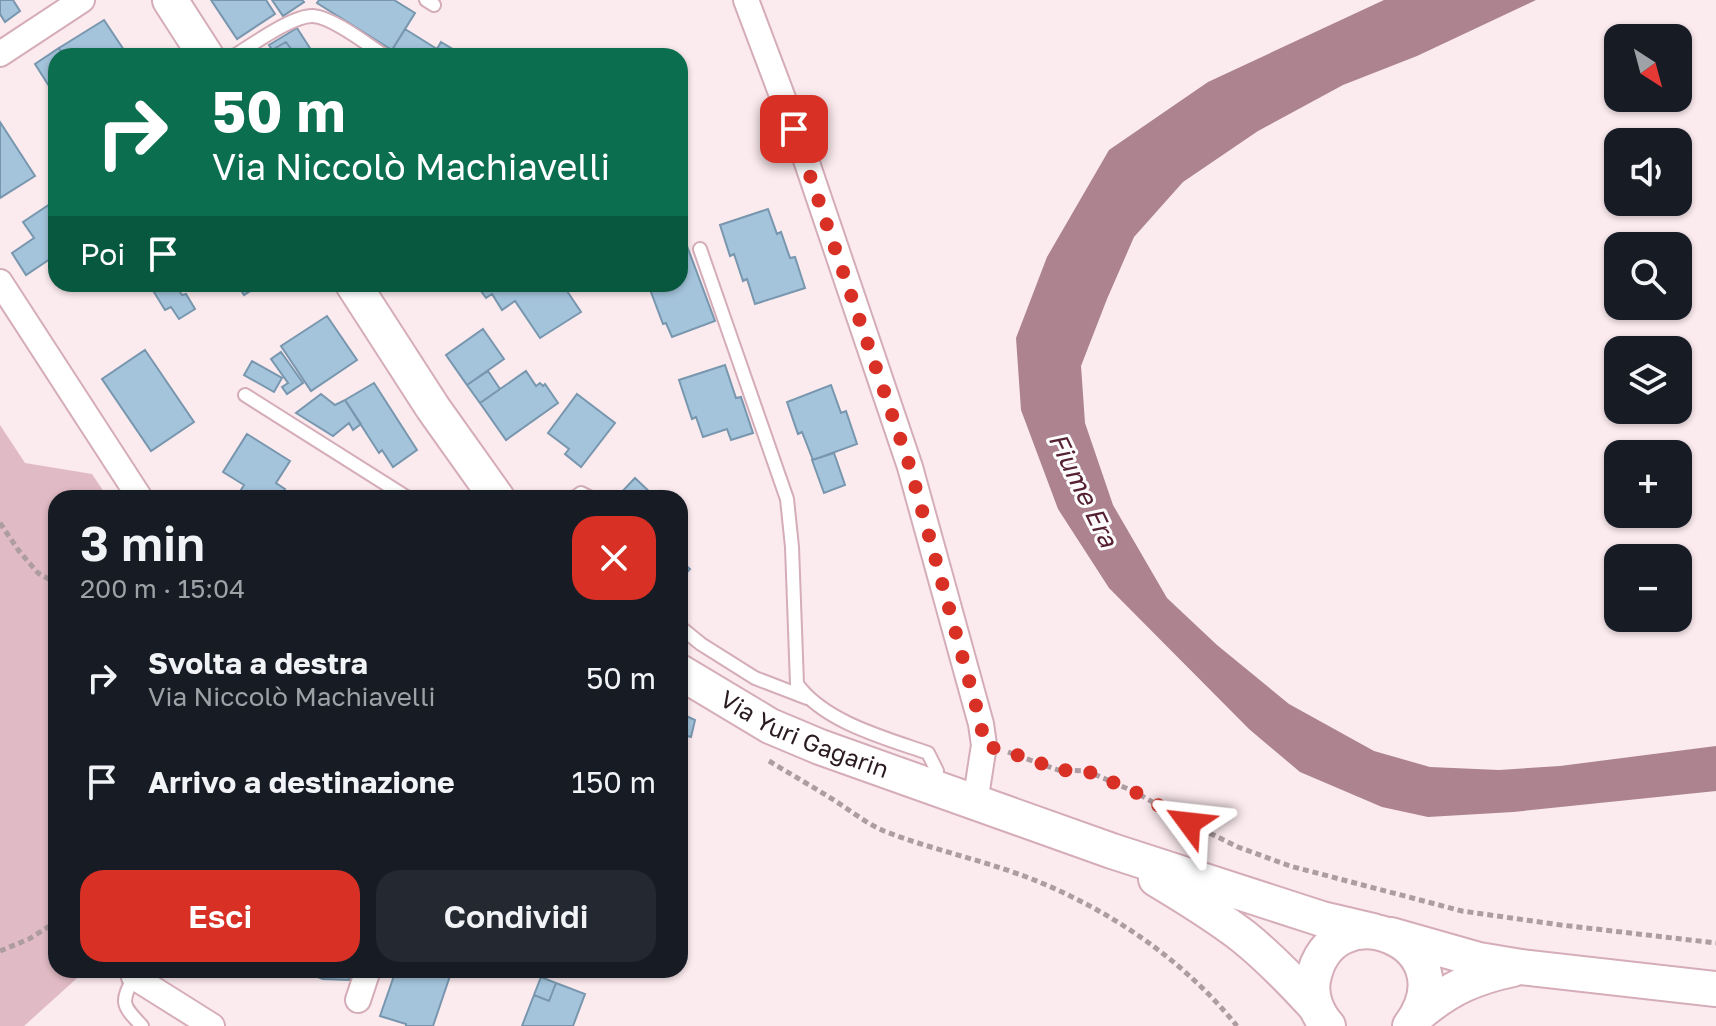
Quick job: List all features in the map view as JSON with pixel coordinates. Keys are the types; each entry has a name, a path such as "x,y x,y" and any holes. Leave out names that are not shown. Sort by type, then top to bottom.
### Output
{"street":[{"path":"0,54 82,0"},
{"path":"170,0 201,48"},
{"path":"746,0 804,154 910,467 981,724 984,745 975,803"},
{"path":"0,282 135,490"},
{"path":"358,292 433,408 491,490"},
{"name":"Via Yuri Gagarin","path":"688,677 770,726 820,747 1112,851"},
{"path":"1112,851 1322,919 1479,960 1716,989"},
{"path":"1112,851 1197,903 1243,936 1274,963 1324,1020"},
{"path":"1324,1020 1312,988 1315,969 1324,953 1337,940 1354,932 1382,933 1406,945 1418,959 1425,976 1425,995 1415,1019"},
{"path":"1415,1019 1436,999 1459,986 1492,973 1521,967"},
{"path":"143,978 212,1026"},
{"path":"358,1000 365,978"}],"lane":[{"path":"247,48 296,19 313,16 329,21 372,48"},
{"path":"700,249 787,499 792,547 797,684 807,698"},
{"path":"245,395 395,490"},
{"path":"688,633 755,678 807,698 828,714 928,753 937,771 935,787"},
{"path":"134,978 124,998 125,1008 142,1026"}],"path":[{"path":"0,523 38,573 48,579"},
{"path":"984,745 1058,770 1087,771 1135,792 1238,847 1305,870 1462,911 1716,943"},
{"path":"768,761 881,830 1023,876 1107,916 1148,942 1194,980 1237,1026"},
{"path":"0,951 48,927"}],"shaded area":[{"path":"0,425 25,463 92,474 103,490 48,490 48,978 77,978 24,1026 0,1026"}],"water":[{"name":"Fiume Era","path":"1384,0 1536,0 1417,56 1343,85 1258,131 1183,182 1134,237 1081,366 1085,423 1113,505 1167,598 1217,645 1289,704 1374,751 1430,767 1499,770 1560,766 1716,746 1716,791 1513,812 1428,817 1382,807 1300,772 1249,729 1109,588 1058,509 1021,410 1016,338 1047,257 1109,150 1208,82"}],"building":[{"path":"0,0 13,0 20,11 5,22 0,14"},
{"path":"211,0 266,0 275,14 237,39"},
{"path":"272,0 302,0 304,2 283,16"},
{"path":"319,0 394,0 415,13 393,48 389,48 317,3"},
{"path":"104,20 123,48 59,48"},
{"path":"297,28 310,48 290,48 286,42 276,48 269,45"},
{"path":"405,29 435,48 393,48"},
{"path":"286,42 290,48 276,48"},
{"path":"441,42 451,48 438,48"},
{"path":"48,55 48,84 35,64"},
{"path":"0,122 35,176 0,198"},
{"path":"48,205 48,260 26,275 12,253 34,238 23,222"},
{"path":"768,209 777,234 781,232 790,258 795,257 805,288 755,304 734,254 730,256 720,225"},
{"path":"688,249 715,321 672,337 666,323 663,324 651,292 688,292"},
{"path":"154,292 186,294 195,309 179,319 171,307 165,310"},
{"path":"482,292 568,292 581,312 540,338 515,301 502,310 492,294 486,298"},
{"path":"327,316 357,360 311,391 281,346"},
{"path":"483,329 504,359 467,385 446,355"},
{"path":"145,350 194,422 151,451 102,379"},
{"path":"281,352 303,383 287,394 282,387 288,383 271,359"},
{"path":"252,361 282,378 274,392 244,375"},
{"path":"725,365 736,398 741,397 753,433 731,440 727,429 703,437 696,417 692,419 679,380"},
{"path":"488,371 500,389 480,403 467,385"},
{"path":"526,371 536,386 545,384 558,403 506,440 480,403"},
{"path":"374,383 417,450 393,467 382,450 379,453 345,400"},
{"path":"831,385 841,413 846,411 857,444 813,460 802,432 798,434 787,402"},
{"path":"321,394 335,405 345,400 361,424 353,430 349,423 333,436 296,413"},
{"path":"577,394 615,423 581,467 565,454 569,449 548,433"},
{"path":"247,434 290,461 276,483 284,490 241,490 244,485 223,472"},
{"path":"834,453 845,485 824,493 812,460"},
{"path":"635,478 648,490 624,490"},
{"path":"688,717 695,720 691,737 688,736"},
{"path":"393,978 449,978 433,1026 406,1026 380,1016"},
{"path":"541,978 556,983 549,1001 534,995"},
{"path":"556,983 585,994 573,1026 522,1026 534,995 549,1001"}],"route":[{"path":"794,129 910,467 981,724 984,745 1058,770 1087,771 1135,792 1189,823"}]}
